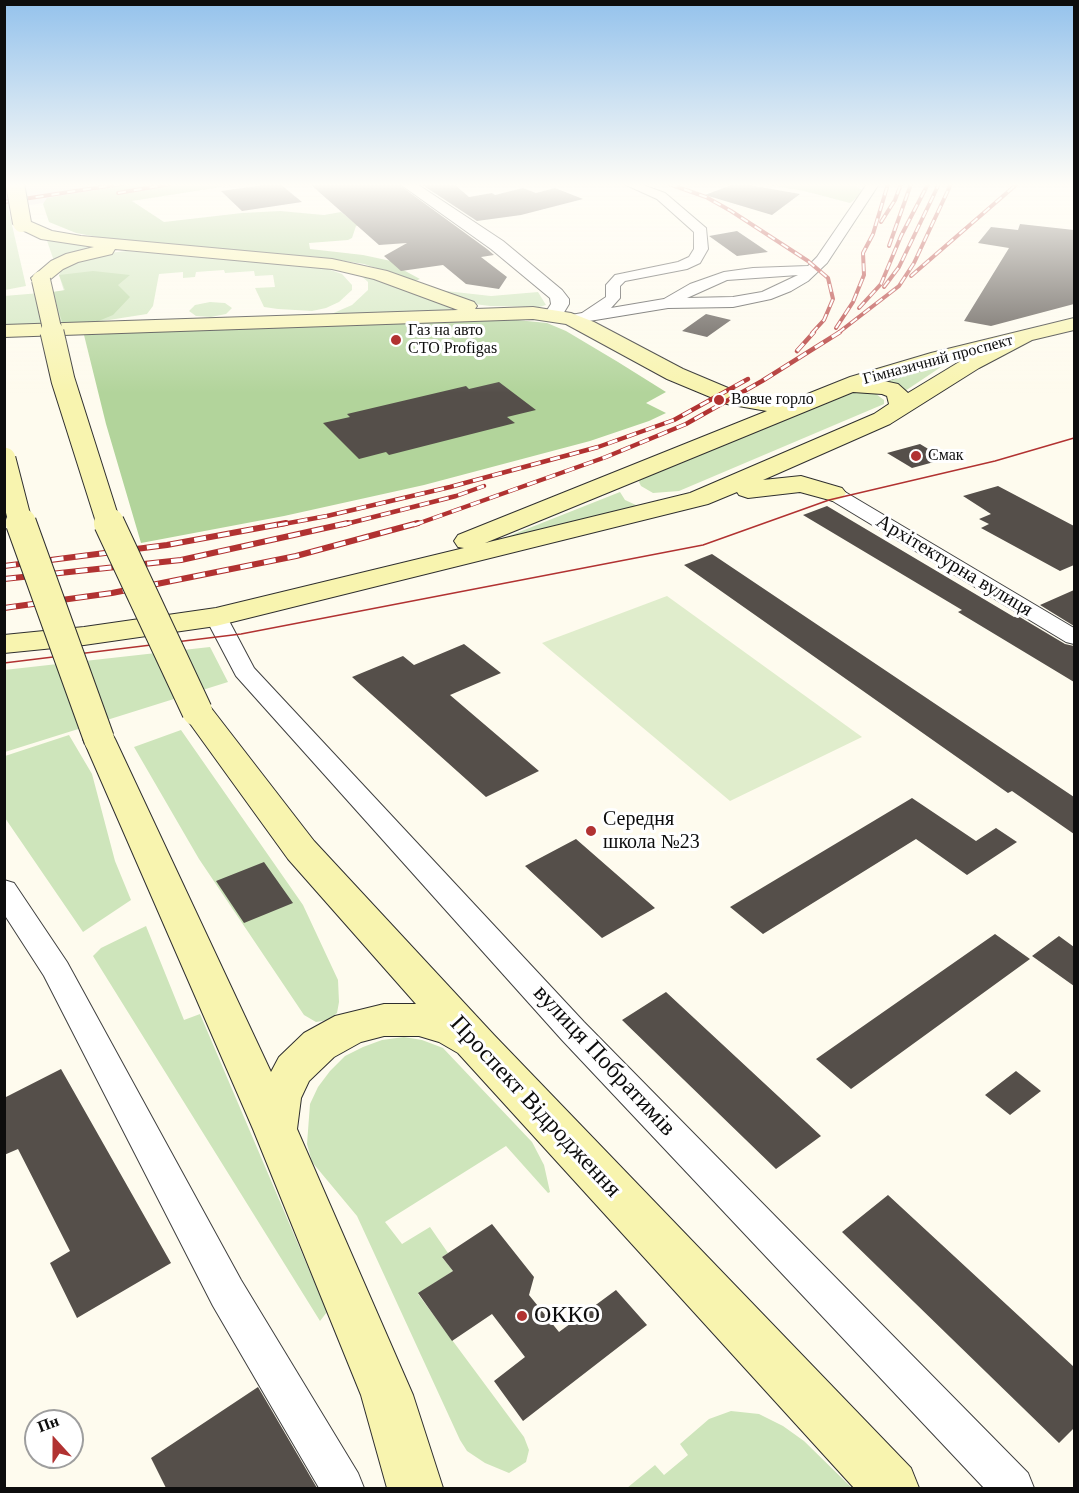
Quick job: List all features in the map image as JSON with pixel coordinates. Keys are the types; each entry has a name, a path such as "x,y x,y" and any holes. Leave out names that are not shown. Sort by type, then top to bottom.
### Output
{"main road":[{"name":"Проспект Відродження","path":"32,254 63,380 106,518 197,711 301,850 479,1047 891,1488"},
{"path":"36,265 57,265 93,254"},
{"path":"210,254 332,264 380,276 448,301 494,313"},
{"path":"298,320 334,309 357,294 354,278 332,264"},
{"path":"4,331 494,313 562,317 612,339 675,374 735,399 775,405 806,402"},
{"name":"Гімназичний проспект","path":"806,402 926,360 1074,324"},
{"name":"Гімназичний проспект","path":"892,413 971,363 1025,336"},
{"path":"612,339 667,384 686,395 725,410 734,418 735,431"},
{"path":"4,644 84,636 216,617 393,572 482,554 687,501 786,484 810,485 834,475 892,413 900,398 890,389 879,386 850,385"},
{"path":"393,572 806,402"},
{"path":"628,475 624,483 635,496 652,501 687,501 892,413"},
{"path":"4,459 23,532 99,739 275,1130 387,1395 415,1488"},
{"path":"275,1130 279,1098 294,1069 319,1045 350,1029 384,1020 419,1020 452,1029 479,1047"}],"street":[{"path":"507,254 556,294 560,299 562,317"},
{"path":"562,317 602,308 613,298 613,285 620,278 682,266 695,260 698,254"},
{"path":"562,317 668,303 723,303 766,296 803,278 826,254"},
{"path":"668,303 695,287 724,276 753,272 810,270"},
{"name":"Архітектурна вулиця","path":"834,475 1074,637"},
{"name":"вулиця Побратимів","path":"216,617 244,671 573,1031 1013,1488"},
{"path":"4,890 56,970 227,1293 343,1488"}],"green space":[{"path":"4,254 19,254 26,286 4,290"},
{"path":"51,254 83,254 54,261"},
{"path":"107,254 160,254 322,267 342,274 352,285 352,290 339,302 326,308 312,311 278,309 264,307 255,288 275,287 273,275 255,276 254,271 225,273 224,270 196,272 195,277 183,278 183,272 159,274 153,306 147,314 96,322 5,326 4,296 64,291 59,275 64,266"},
{"path":"269,254 363,255 405,264 396,266 420,279 415,281 364,264 318,257"},
{"path":"93,271 130,275 118,285 130,297 113,315 96,322 63,325 53,292 65,290 59,275"},
{"path":"359,274 461,309 329,315 352,305 368,290 368,282"},
{"path":"437,290 491,296 538,292 546,305 539,307 474,304"},
{"path":"210,302 225,303 232,308 226,314 211,317 196,316 189,311 195,305"},
{"path":"517,320 547,323 566,331 618,362 666,392 646,403 666,413 590,441 424,485 284,516 141,543 106,424 84,335 424,321"},
{"path":"953,359 905,391 879,380"},
{"path":"852,391 876,394 884,400 884,404 679,491 653,493 641,486 639,482 641,478"},
{"path":"620,492 625,500 638,506 504,538"},
{"path":"667,596 862,737 730,801 542,643"},
{"path":"210,647 228,682 5,752 4,670"},
{"path":"181,730 303,905 338,980 337,1013 328,1020 316,1022 304,1015 199,859 134,747"},
{"path":"69,735 92,774 115,861 131,900 83,932 5,818 5,756"},
{"path":"146,926 184,1020 200,1014 327,1312 320,1321 93,956 101,948"},
{"path":"404,1037 422,1040 443,1048 532,1142 544,1165 550,1192 548,1193 506,1146 385,1222 402,1244 430,1227 448,1253 442,1257 453,1271 418,1294 524,1437 529,1450 526,1462 509,1473 485,1463 467,1451 460,1440 357,1216 312,1162 307,1144 310,1104 318,1087 330,1071 345,1056 363,1047 382,1040"},
{"path":"731,1411 759,1414 783,1426 804,1441 852,1488 627,1488 655,1465 664,1475 688,1455 680,1444 709,1419"}],"building":[{"path":"388,254 492,254 494,255 481,257 507,277 499,289 466,284 443,265 401,271 384,256"},
{"path":"734,254 755,254 737,256"},
{"path":"1006,254 1074,254 1074,304 991,326 964,321"},
{"path":"706,314 731,320 707,337 682,331"},
{"path":"499,382 536,410 507,417 515,423 389,455 386,452 359,459 323,423 350,417 347,414 466,386 469,389"},
{"name":"Смак","path":"920,444 945,459 912,468 887,453"},
{"path":"998,486 1074,526 1074,565 1060,571 981,528 989,524 979,519 991,514 963,496"},
{"path":"827,506 1014,617 1018,616 1065,644 1074,646 1074,682 958,612 962,610 803,515"},
{"path":"712,554 1074,797 1074,834 1012,791 1008,793 684,565"},
{"path":"1074,590 1074,626 1040,605"},
{"path":"464,644 501,673 450,695 539,771 486,797 352,677 403,656 414,665"},
{"path":"912,798 976,841 996,828 1017,842 967,875 916,839 763,934 730,907"},
{"path":"576,839 655,908 602,938 525,866"},
{"path":"264,862 293,903 244,923 216,881"},
{"path":"995,934 1030,959 851,1089 816,1059"},
{"path":"1059,936 1074,947 1074,986 1032,956"},
{"path":"666,992 821,1136 776,1169 622,1020"},
{"path":"61,1069 171,1263 77,1318 50,1263 70,1251 18,1149 4,1155 4,1098"},
{"path":"1016,1071 1041,1091 1010,1115 985,1095"},
{"path":"888,1195 1074,1367 1074,1428 1059,1443 842,1232"},
{"path":"492,1224 534,1277 529,1295 559,1332 616,1290 647,1325 523,1421 494,1381 525,1357 492,1314 452,1341 418,1293 453,1271 442,1257"},
{"path":"258,1387 317,1488 166,1488 151,1458"}],"tram line":[{"path":"4,663 241,634 703,545 829,500 995,461 1074,438"}],"railway":[{"path":"797,254 828,278 833,299 824,320 812,333"},
{"path":"836,328 853,302 864,275 863,254"},
{"path":"859,308 881,284 894,254"},
{"path":"884,287 899,267 905,254"},
{"path":"838,333 899,286 918,254"},
{"path":"911,276 937,254"},
{"path":"797,351 814,332"},
{"path":"414,525 606,457 686,424 762,381 840,332"},
{"path":"278,525 450,487 598,447 674,420 748,379"},
{"path":"342,525 456,496 484,486"},
{"path":"4,566 167,545 286,523"},
{"path":"4,579 181,560 348,523"},
{"path":"4,608 112,593 296,556 418,523"}],"place":[{"name":"Газ на авто СТО Profigas","path":"396,340"},
{"name":"Вовче горло","path":"719,400"},
{"name":"Смак","path":"916,456"},
{"name":"Середня школа №23","path":"591,831"},
{"name":"ОККО","path":"522,1316"}]}
